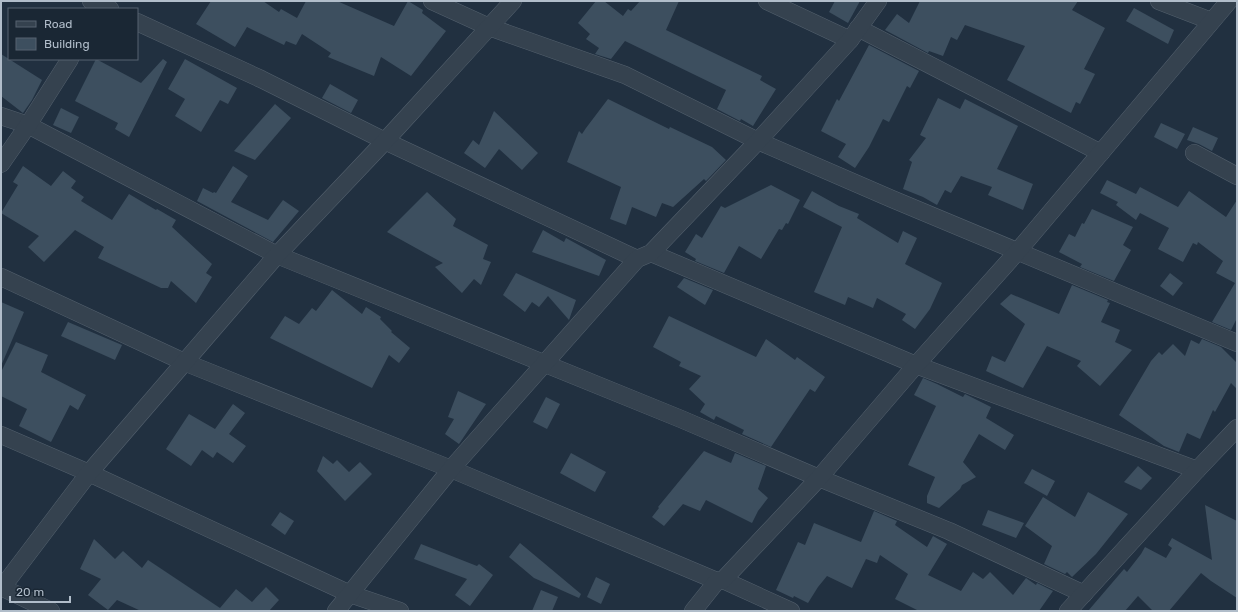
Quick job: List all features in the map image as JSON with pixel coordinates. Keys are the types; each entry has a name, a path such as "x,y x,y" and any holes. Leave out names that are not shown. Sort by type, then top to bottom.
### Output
{"street":[{"path":"432,1 489,27 624,75 758,140 892,199 1237,343"},
{"path":"52,611 1,588 89,473 277,255 385,141 513,1"},
{"path":"767,1 854,34 1101,153"},
{"path":"336,611 450,469 543,363 644,256 758,140 854,34 878,1"},
{"path":"1159,1 1211,21"},
{"path":"693,611 819,478 916,365 1017,252 1229,1"},
{"path":"138,22 261,79 385,141 644,256 916,365 1197,470"},
{"path":"1,164 69,60"},
{"path":"1,116 28,125 277,255 681,419 819,478 950,530 1084,594"},
{"path":"1194,153 1237,176"},
{"path":"1,277 184,362 450,469 791,611"},
{"path":"1068,611 1237,428"},
{"path":"1,435 89,473 350,594 400,611"}],"building":[{"path":"211,1 263,1 279,12 281,9 297,18 306,1 337,1 394,26 408,1 423,10 422,13 446,31 411,76 381,57 374,76 328,57 331,53 302,34 296,45 286,41 284,45 247,27 235,47 196,24"},
{"path":"596,1 604,1 623,16 628,9 631,11 640,1 679,1 666,30 762,76 760,80 776,89 753,126 741,119 740,121 717,109 726,90 625,41 611,59 595,54 599,48 586,39 590,34 578,23"},
{"path":"835,1 860,1 848,23 829,12"},
{"path":"920,1 1078,1 1072,10 1105,28 1084,69 1095,74 1080,104 1076,102 1071,113 1007,80 1025,46 965,25 957,40 951,37 943,56 929,51 928,53 885,30 897,14 909,23"},
{"path":"1134,8 1174,30 1168,44 1126,21"},
{"path":"869,45 919,71 910,88 907,86 889,122 883,119 869,147 855,168 838,157 846,144 821,131 837,99 839,101"},
{"path":"1,54 8,60 10,60 42,80 32,100 23,113 1,96"},
{"path":"163,59 167,62 129,137 115,129 118,123 75,101 96,60 141,83"},
{"path":"185,59 237,88 228,104 220,100 201,132 175,116 185,99 168,89"},
{"path":"330,84 358,100 351,113 322,98"},
{"path":"938,98 960,109 965,99 1018,126 997,169 1033,184 1023,210 988,195 992,187 961,176 951,193 945,190 937,205 923,197 903,189 912,162 909,160 926,138 920,135"},
{"path":"608,99 669,129 670,127 712,147 726,160 706,181 704,179 673,207 662,203 656,217 632,207 626,225 610,219 621,187 567,162 579,131 582,134"},
{"path":"275,104 291,118 255,160 234,151"},
{"path":"61,108 79,117 71,133 53,125"},
{"path":"494,111 538,153 522,170 499,149 485,168 464,153 473,140 479,145"},
{"path":"1161,123 1185,134 1177,149 1154,137"},
{"path":"1193,127 1218,138 1212,151 1187,140"},
{"path":"23,166 51,186 63,171 76,181 71,188 84,197 81,201 112,220 129,194 176,220 172,227 212,264 206,273 212,277 196,303 171,281 168,288 161,288 98,258 104,247 75,230 44,262 28,247 39,236 1,213 18,185 13,182"},
{"path":"233,166 248,176 231,202 268,220 283,200 299,211 273,242 197,201 203,188 216,193"},
{"path":"1107,180 1136,194 1140,187 1178,207 1189,191 1226,217 1237,200 1237,318 1231,330 1212,322 1235,283 1216,273 1223,261 1198,242 1197,245 1193,243 1183,262 1158,249 1169,228 1140,213 1136,220 1116,205 1118,202 1100,193"},
{"path":"771,185 800,200 788,224 786,223 782,230 779,229 761,259 739,246 724,273 695,261 696,259 685,252 696,234 702,238 721,206 725,208"},
{"path":"812,191 839,206 859,214 857,218 898,243 903,231 917,238 905,264 942,283 930,309 915,329 902,320 906,314 877,298 873,308 848,297 845,305 814,292 842,227 803,207"},
{"path":"427,192 456,219 453,226 488,245 483,259 491,262 481,285 474,279 462,293 435,267 443,263 387,232"},
{"path":"1092,209 1133,227 1123,245 1131,250 1114,281 1080,267 1082,264 1059,252 1069,234 1075,237 1082,223 1084,224"},
{"path":"543,230 564,242 566,238 606,260 599,276 532,252"},
{"path":"516,273 576,300 569,320 548,296 539,307 532,302 525,312 503,295"},
{"path":"1170,273 1183,283 1173,296 1160,286"},
{"path":"684,278 713,290 705,305 677,287"},
{"path":"1072,285 1108,300 1107,302 1110,303 1101,322 1120,330 1115,342 1132,350 1100,386 1077,366 1081,361 1047,346 1023,388 986,371 992,356 1005,362 1025,324 1000,304 1011,294 1059,314"},
{"path":"332,290 362,314 366,307 381,317 380,319 392,331 391,332 410,348 399,363 389,355 372,388 270,338 285,316 299,324 312,308 316,311"},
{"path":"1,302 24,312 1,366"},
{"path":"669,316 756,357 766,339 795,360 797,357 825,377 815,392 810,389 771,447 742,434 744,430 716,416 714,420 700,412 705,404 689,389 701,376 679,366 681,362 653,347"},
{"path":"68,322 122,345 115,360 61,336"},
{"path":"1202,339 1221,347 1237,363 1237,389 1231,383 1215,412 1213,410 1200,439 1187,433 1179,452 1164,446 1119,415 1151,361 1159,352 1162,355 1173,344 1185,356 1191,340 1199,344"},
{"path":"16,342 48,355 41,372 86,395 78,410 70,405 51,442 19,426 27,409 1,396 1,372"},
{"path":"923,378 963,397 965,394 991,407 986,418 1014,435 1005,450 979,434 963,462 976,477 962,485 960,489 939,508 927,503 927,496 935,477 908,465 936,406 914,395"},
{"path":"458,391 486,404 459,444 445,434 454,419 448,417"},
{"path":"546,397 560,404 547,429 533,422"},
{"path":"233,404 245,413 229,434 246,446 233,463 217,452 213,458 202,450 191,466 166,449 189,414 215,429"},
{"path":"704,451 731,463 735,453 766,466 758,489 768,498 758,511 752,523 706,500 700,511 683,504 664,526 652,517 659,508 658,507"},
{"path":"571,453 606,472 595,492 560,473"},
{"path":"323,456 333,464 337,460 349,472 360,462 372,474 345,501 317,471"},
{"path":"1138,466 1152,478 1141,490 1124,482"},
{"path":"1032,469 1055,481 1047,496 1024,483"},
{"path":"1088,492 1128,514 1096,554 1072,577 1067,572 1065,574 1044,564 1052,546 1025,526 1043,497 1075,517"},
{"path":"1205,505 1237,521 1237,598 1201,573 1169,611 1153,611 1138,596 1125,611 1088,611 1124,569 1127,572 1145,547 1166,558 1172,548 1168,545 1172,538 1212,560"},
{"path":"988,510 1024,523 1016,538 982,525"},
{"path":"874,511 897,521 895,525 927,547 933,536 947,544 928,575 961,591 973,572 983,579 990,572 1013,595 1026,578 1036,585 1037,583 1053,591 1039,611 919,611 895,599 908,574 880,555 877,563 866,559 852,588 827,576 808,603 794,596 793,598 776,590 798,542 805,545 814,523 861,542"},
{"path":"280,512 294,521 285,535 271,525"},
{"path":"94,539 115,559 123,551 142,568 148,560 220,608 236,589 252,602 266,587 279,600 269,611 141,611 117,600 108,610 88,595 101,579 80,569"},
{"path":"520,543 581,594 579,598 534,578 509,557"},
{"path":"421,544 477,566 479,564 493,575 470,606 455,595 467,579 414,559"},
{"path":"596,577 610,584 601,604 587,597"},
{"path":"541,590 558,597 552,611 532,611"}]}
